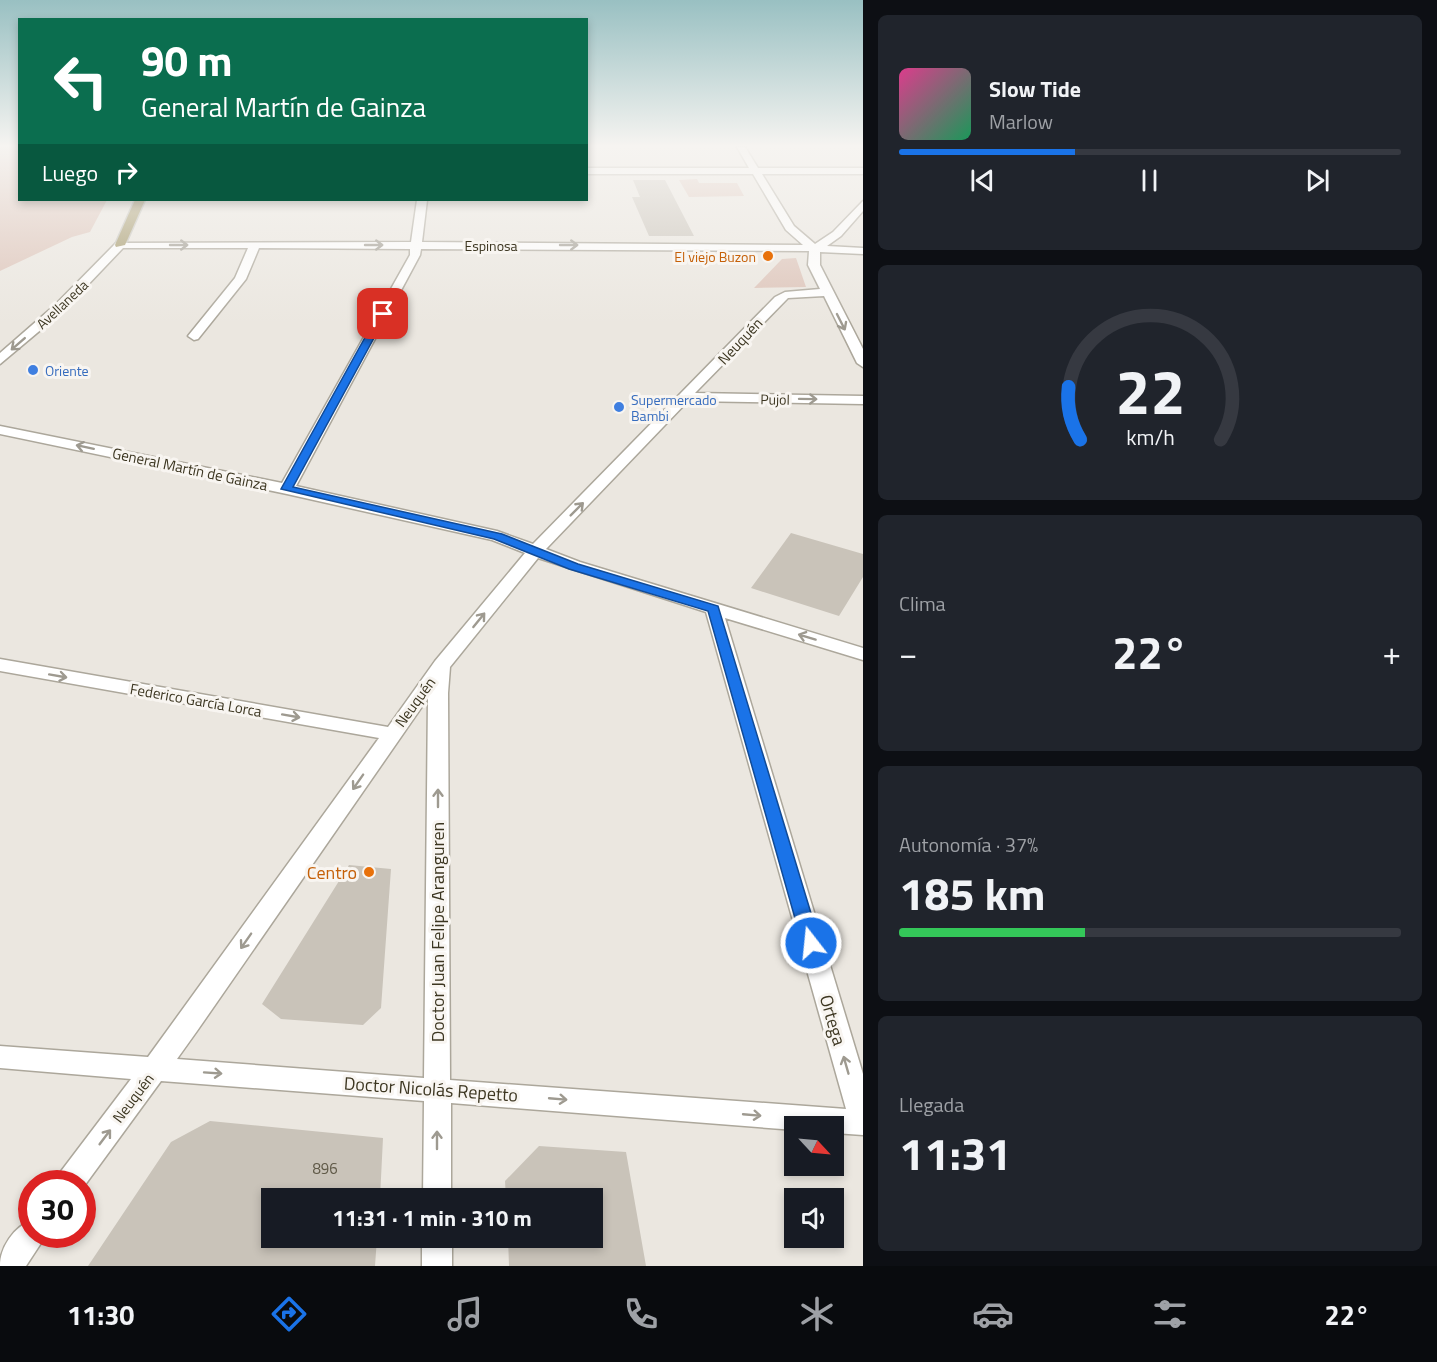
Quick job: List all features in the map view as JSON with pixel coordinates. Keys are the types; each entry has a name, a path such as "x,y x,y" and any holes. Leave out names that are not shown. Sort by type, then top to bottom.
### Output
{"main road":[{"path":"120,245 137,206"}],"street":[{"path":"287,489 418,245 421,206"},
{"path":"777,206 790,228 815,249"},
{"path":"815,249 837,234 860,206"},
{"name":"Espinosa","path":"120,245 767,246 862,251"},
{"name":"Avellaneda","path":"0,360 58,309 120,245"},
{"path":"194,336 240,279 255,245"},
{"path":"815,249 814,265 862,363"},
{"name":"Neuquén","path":"79,1170 155,1068 442,665 536,550 687,398 785,295 826,292"},
{"name":"Pujol","path":"687,398 862,400"},
{"name":"General Martín de Gainza","path":"0,430 287,489 497,536 574,566 862,654"},
{"name":"Ortega","path":"714,609 862,1122"},
{"name":"Federico García Lorca","path":"0,665 392,734"},
{"name":"Doctor Juan Felipe Aranguren","path":"437,1188 438,693 442,665"},
{"name":"Doctor Nicolás Repetto","path":"0,1057 862,1122"},
{"path":"8,1266 22,1248"},
{"path":"437,1248 437,1266"}],"shaded area":[{"path":"0,206 104,206 90,232 72,237 0,271"},
{"path":"796,258 806,287 754,288 782,259"}],"building":[{"path":"636,206 679,206 694,236 649,236"},
{"path":"791,533 863,554 863,577 839,616 751,588"},
{"path":"349,865 391,869 381,1008 363,1025 281,1019 262,1004"},
{"path":"210,1121 383,1138 380,1188 261,1188 261,1248 376,1248 375,1266 88,1266 171,1142"},
{"path":"539,1146 626,1152 646,1266 509,1266 508,1248 603,1248 603,1188 505,1188 505,1181"}],"place":[{"name":"El viejo Buzon","path":"768,256"},
{"name":"Oriente","path":"33,370"},
{"name":"Supermercado Bambi","path":"619,407"},
{"name":"Centro","path":"369,872"}],"route":[{"path":"383,314 287,489 497,536 574,566 714,609 811,943"}]}
